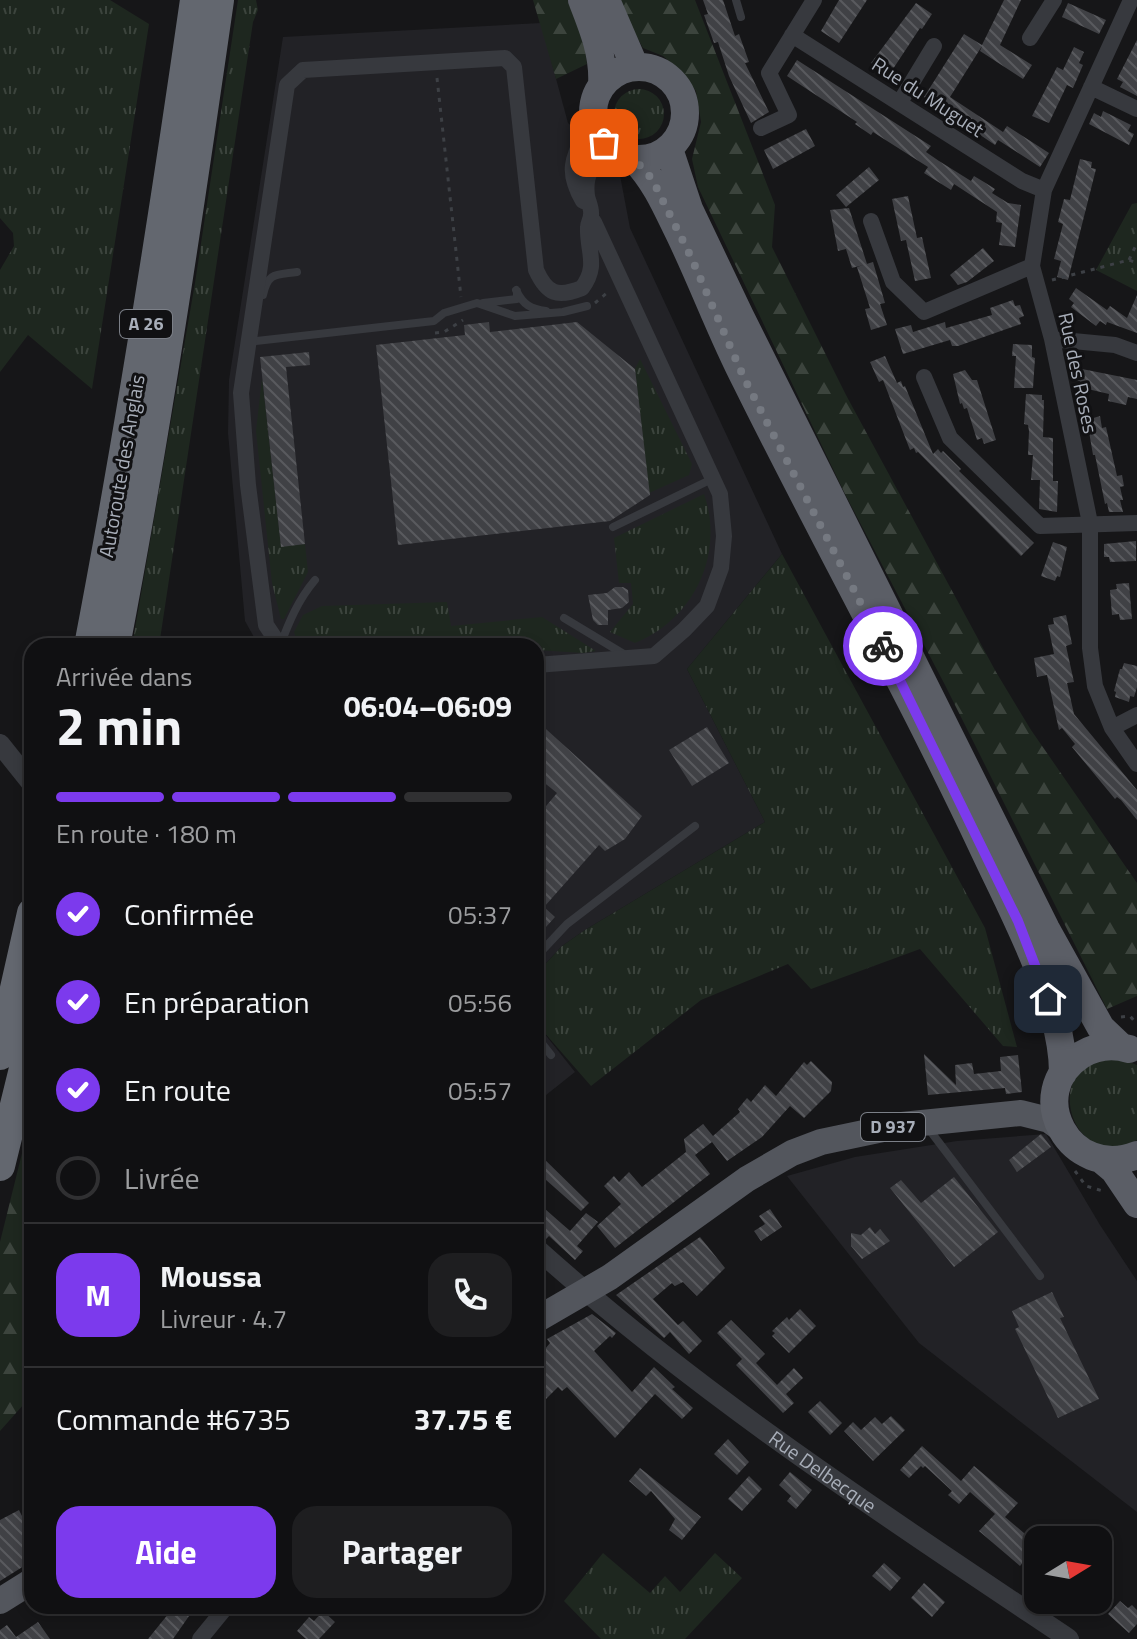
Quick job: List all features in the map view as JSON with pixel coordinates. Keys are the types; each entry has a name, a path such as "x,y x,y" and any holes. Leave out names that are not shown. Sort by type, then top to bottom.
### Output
{"highway":[{"name":"Autoroute des Anglais","path":"91,638 148,313 195,0"},
{"name":"Autoroute des Anglais","path":"116,638 150,455 219,0"},
{"path":"582,0 597,41 603,69 602,85"},
{"path":"606,0 635,67"},
{"path":"625,156 659,156 679,138 685,110 682,95 663,73 635,67 611,76 597,94 593,116 596,130 604,143 652,179 691,257 744,378 935,750 1018,921 1048,999 1063,1058 1055,1110 1060,1128 1082,1152 1102,1160 1114,1170 1126,1196"},
{"path":"669,149 689,209 740,316 1046,929 1101,1028 1127,1036"},
{"path":"0,1055 24,948"},
{"path":"1059,1082 1078,1057 1127,1036"},
{"path":"0,1166 24,1068"},
{"path":"1102,1160 1121,1160 1137,1155"}],"main road":[{"name":"D 937","path":"1021,1113 1048,1099 1059,1082"},
{"name":"D 937","path":"544,1316 588,1291 747,1179 792,1153 834,1139 902,1125 1021,1113 1049,1120 1060,1128"},
{"path":"0,1601 24,1586"}],"street":[{"path":"761,128 789,115 769,73 814,0"},
{"path":"1030,38 1054,0"},
{"name":"Rue des Roses","path":"1125,1 1091,87 1044,190 1032,266 1052,339 1090,523 1090,648 1095,686 1112,728 1137,764"},
{"name":"Rue du Muguet","path":"792,35 1022,181 1044,190"},
{"path":"900,102 934,46"},
{"path":"275,638 266,625 248,485 241,393 287,85 303,70 505,58 514,67 536,270 548,289 560,294 582,288 590,278 593,256 588,225 592,216 587,176 592,165 605,156 625,156"},
{"path":"1091,87 1137,109"},
{"path":"544,664 654,656 707,606 721,568 724,536 720,494 592,216 578,193 573,157 593,116"},
{"path":"871,221 893,282 924,312 1032,266"},
{"path":"1052,339 1115,345 1137,353"},
{"path":"924,377 950,438 1040,526 1137,523"},
{"path":"1112,728 1137,715"},
{"path":"0,744 24,773"},
{"name":"Rue Delbecque","path":"544,1255 664,1357 759,1429 1069,1639"},
{"path":"200,1639 220,1614"}],"lane":[{"path":"736,0 741,17"},
{"path":"297,272 273,275 266,281 248,342 434,321 444,313 477,303 517,299 516,290 532,309 563,312"},
{"path":"477,303 515,316 588,307"},
{"path":"613,527 713,478"},
{"path":"283,638 290,618 315,580"},
{"path":"564,618 631,659"},
{"path":"544,948 567,924 695,826"},
{"path":"544,1046 551,1055"},
{"path":"925,1124 1040,1276"}],"path":[{"path":"435,62 462,307"},
{"path":"1129,260 1137,243"},
{"path":"1037,285 1129,260 1137,263"},
{"path":"588,307 608,292"},
{"path":"429,334 444,332 465,319 464,325"},
{"path":"1071,1165 1086,1186 1103,1193 1126,1196"}],"shaded area":[{"path":"541,23 568,123 619,170 630,228 782,554 687,669 765,822 585,930 562,946 544,965 544,638 255,638 245,621 228,433 229,380 283,37"},
{"path":"544,1033 575,1072 544,1097"},
{"path":"1046,1134 1137,1281 1137,1512 919,1343 787,1176 855,1157 957,1141"}],"green space":[{"path":"0,0 110,0 149,24 92,389 28,335 0,372 0,270 14,246 13,233 0,218"},
{"path":"238,0 256,0 258,10 253,22 160,638 133,638 195,283"},
{"path":"533,0 570,0 583,33 587,64 556,79"},
{"path":"621,0 695,0 775,205 772,247 846,395 996,672 1031,730 1137,883 1137,996 1107,1009 945,685 845,494 698,187 692,159 701,122 696,91 683,73 663,56 643,48"},
{"path":"639,89 657,96 664,114 657,132 639,139 621,132 614,114 621,96"},
{"path":"1137,203 1137,291 1096,270 1132,204"},
{"path":"640,359 692,464 689,475 649,493 635,369"},
{"path":"262,378 281,546 305,544 308,572 284,619 281,619 272,583 256,431"},
{"path":"704,494 710,539 707,561 700,582 688,601 674,618 635,643 610,632 633,604 631,583 619,583 614,538"},
{"path":"782,554 985,928 1017,1047 1003,1046 920,949 811,989 788,964 701,1000 591,1086 544,1032 544,965 562,946 765,822 687,669"},
{"path":"447,602 451,626 542,617 596,651 544,651 544,638 296,638 294,632 303,615 322,606"},
{"path":"1124,1060 1137,1065 1137,1140 1115,1147 1097,1144 1083,1133 1073,1118 1070,1101 1072,1084 1082,1070 1099,1061"},
{"path":"24,1145 24,1404 0,1431 0,1242"},
{"path":"603,1553 650,1593 665,1576 680,1592 715,1553 742,1578 685,1639 601,1639 564,1601"}],"building":[{"path":"703,0 723,0 735,36 739,34 749,62 745,63 769,112 751,123 729,76 718,42 714,43 704,15 708,14"},
{"path":"839,0 867,0 839,43 821,31"},
{"path":"1004,0 1021,0 1000,45 1032,65 1023,79 980,51 982,46 950,97 1003,132 1007,126 1049,153 1040,167 998,140 995,145 924,97 964,34 982,45"},
{"path":"916,3 932,14 889,75 871,63"},
{"path":"1068,3 1106,20 1099,34 1062,17"},
{"path":"1137,40 1137,96 1120,87 1123,82 1117,79"},
{"path":"1074,47 1084,52 1079,63 1083,65 1073,88 1067,85 1049,123 1032,116 1057,67 1063,70"},
{"path":"797,60 931,146 926,152 939,161 971,181 974,176 984,182 995,189 992,193 1008,203 1021,205 1015,247 999,245 1002,223 996,222 997,212 954,184 951,190 924,173 928,167 873,132 871,135 855,124 857,122 787,76"},
{"path":"1103,111 1131,125 1128,131 1134,134 1129,145 1089,124 1094,113 1101,117"},
{"path":"806,129 815,146 773,169 764,150"},
{"path":"1080,159 1092,162 1091,168 1096,169 1068,280 1057,277 1061,261 1054,259 1063,224 1058,222 1064,199 1070,200"},
{"path":"869,167 879,180 846,207 836,195"},
{"path":"908,196 917,238 922,237 931,278 915,281 906,240 901,241 892,199"},
{"path":"849,208 867,264 852,268 846,249 838,251 830,210"},
{"path":"983,248 994,261 967,282 958,285 950,275"},
{"path":"873,262 885,303 880,304 887,325 871,330 865,309 870,308 857,267"},
{"path":"1076,288 1107,310 1110,306 1127,318 1137,295 1137,333 1107,322 1106,325 1100,321 1096,326 1071,307 1074,303 1069,299"},
{"path":"1013,300 1015,306 1020,305 1024,316 1019,318 1021,324 958,346 952,346 950,340 903,354 895,329 911,325 913,332 945,322 946,328 992,315 990,308"},
{"path":"489,322 490,332 577,322 635,369 650,495 610,521 398,545 376,345 465,335 464,325"},
{"path":"1013,344 1032,345 1032,357 1035,358 1033,388 1014,388 1016,356 1012,356"},
{"path":"309,352 310,365 286,367 305,544 281,547 260,357"},
{"path":"885,356 897,383 901,381 905,386 933,454 938,449 941,453 943,451 961,469 959,471 1034,543 1021,556 914,448 910,450 883,380 879,382 870,362"},
{"path":"1077,368 1137,380 1137,399 1128,397 1126,405 1108,401 1109,394 1079,387 1080,381 1075,380"},
{"path":"965,370 972,380 977,380 996,440 984,444 982,438 977,440 967,408 960,404 953,374"},
{"path":"1026,394 1042,395 1044,400 1043,437 1053,438 1053,481 1058,481 1057,512 1039,509 1040,480 1031,480 1033,455 1028,455 1029,431 1028,425 1024,424"},
{"path":"1100,416 1102,428 1106,427 1117,476 1122,475 1124,486 1120,487 1123,500 1120,500 1123,512 1109,512 1093,455 1087,420"},
{"path":"1136,541 1136,561 1110,562 1109,557 1104,557 1104,544"},
{"path":"1053,542 1067,547 1060,577 1057,576 1055,581 1041,576"},
{"path":"1129,583 1132,619 1120,620 1119,614 1112,615 1110,590 1117,589 1116,584"},
{"path":"615,587 628,590 629,602 622,608 608,610 608,625 598,625 593,620 588,595 607,593"},
{"path":"1066,615 1072,644 1066,646 1074,682 1067,683 1074,714 1137,790 1137,820 1121,800 1115,799 1072,747 1075,744 1062,728 1059,730 1047,675 1037,677 1034,658 1054,654 1048,625 1054,624 1053,618"},
{"path":"1124,663 1137,666 1137,687 1129,702 1115,697 1114,691"},
{"path":"544,727 642,816 625,839 605,851 599,845 544,907 544,808 557,793 544,782"},
{"path":"707,727 729,763 692,786 669,750"},
{"path":"544,907 555,917 544,929"},
{"path":"924,1054 956,1085 955,1065 972,1063 974,1074 1001,1071 1000,1057 1018,1055 1022,1092 1006,1094 1005,1088 928,1095"},
{"path":"811,1061 832,1082 831,1091 804,1118 790,1106 762,1137 727,1161 712,1142 695,1155 710,1174 615,1248 597,1226 621,1204 604,1186 614,1176 619,1182 629,1172 642,1187 686,1152 684,1139 703,1124 713,1136 740,1112 738,1109 747,1098 751,1102 765,1085 776,1096 804,1062 807,1065"},
{"path":"1041,1134 1051,1147 1017,1172 1009,1160"},
{"path":"544,1159 589,1203 581,1211 544,1178"},
{"path":"954,1177 998,1232 954,1267 890,1188 901,1180 921,1203"},
{"path":"544,1208 570,1231 586,1213 598,1222 577,1246 583,1251 575,1260 549,1236 546,1239"},
{"path":"770,1209 782,1227 761,1241 754,1231 765,1224 759,1216"},
{"path":"870,1227 875,1234 880,1229 890,1241 862,1259 851,1246 851,1233 861,1235"},
{"path":"700,1237 725,1268 697,1296 683,1282 675,1286 672,1283 653,1299 678,1325 683,1321 702,1341 689,1354 670,1332 664,1338 616,1295"},
{"path":"1052,1292 1064,1317 1060,1318 1099,1399 1058,1418 1015,1329 1019,1327 1012,1311"},
{"path":"800,1309 816,1326 789,1353 772,1336 775,1333 772,1331"},
{"path":"592,1314 616,1333 594,1351 632,1392 654,1367 693,1408 682,1419 655,1394 615,1438 567,1387 562,1391 558,1387 544,1401 544,1350 550,1343 547,1339"},
{"path":"731,1320 765,1354 756,1363 777,1385 794,1368 803,1378 786,1394 794,1403 783,1413 736,1365 742,1359 717,1333"},
{"path":"820,1401 842,1423 830,1435 808,1412"},
{"path":"891,1416 905,1430 873,1461 844,1431 853,1422 861,1430 875,1417 882,1424"},
{"path":"728,1439 749,1462 737,1475 714,1454"},
{"path":"922,1446 961,1481 974,1466 1018,1503 1005,1517 1024,1533 1024,1561 1020,1566 979,1531 995,1514 970,1492 959,1504 948,1495 952,1491 925,1466 909,1478 900,1470"},
{"path":"640,1468 701,1517 682,1540 669,1530 675,1519 651,1491 646,1496 629,1481"},
{"path":"790,1472 812,1490 796,1509 787,1501 791,1496 779,1485"},
{"path":"749,1476 762,1489 742,1511 728,1499"},
{"path":"19,1510 24,1520 24,1566 0,1581 0,1520"},
{"path":"884,1563 901,1578 890,1591 872,1576"},
{"path":"924,1583 945,1602 932,1617 911,1598"},
{"path":"1120,1601 1128,1608 1132,1605 1137,1610 1137,1624 1129,1633 1108,1614 1112,1614"},
{"path":"168,1614 190,1614 173,1639 148,1639"},
{"path":"320,1614 326,1614 335,1622 319,1639 306,1639 297,1631 309,1617 314,1621"},
{"path":"38,1622 50,1639 0,1639 0,1630 7,1625 16,1637"}],"way so far":[{"path":"604,143 615,153 635,160 652,179 691,257 744,378 883,646"}],"route":[{"path":"883,646 1018,921 1048,999"}]}
